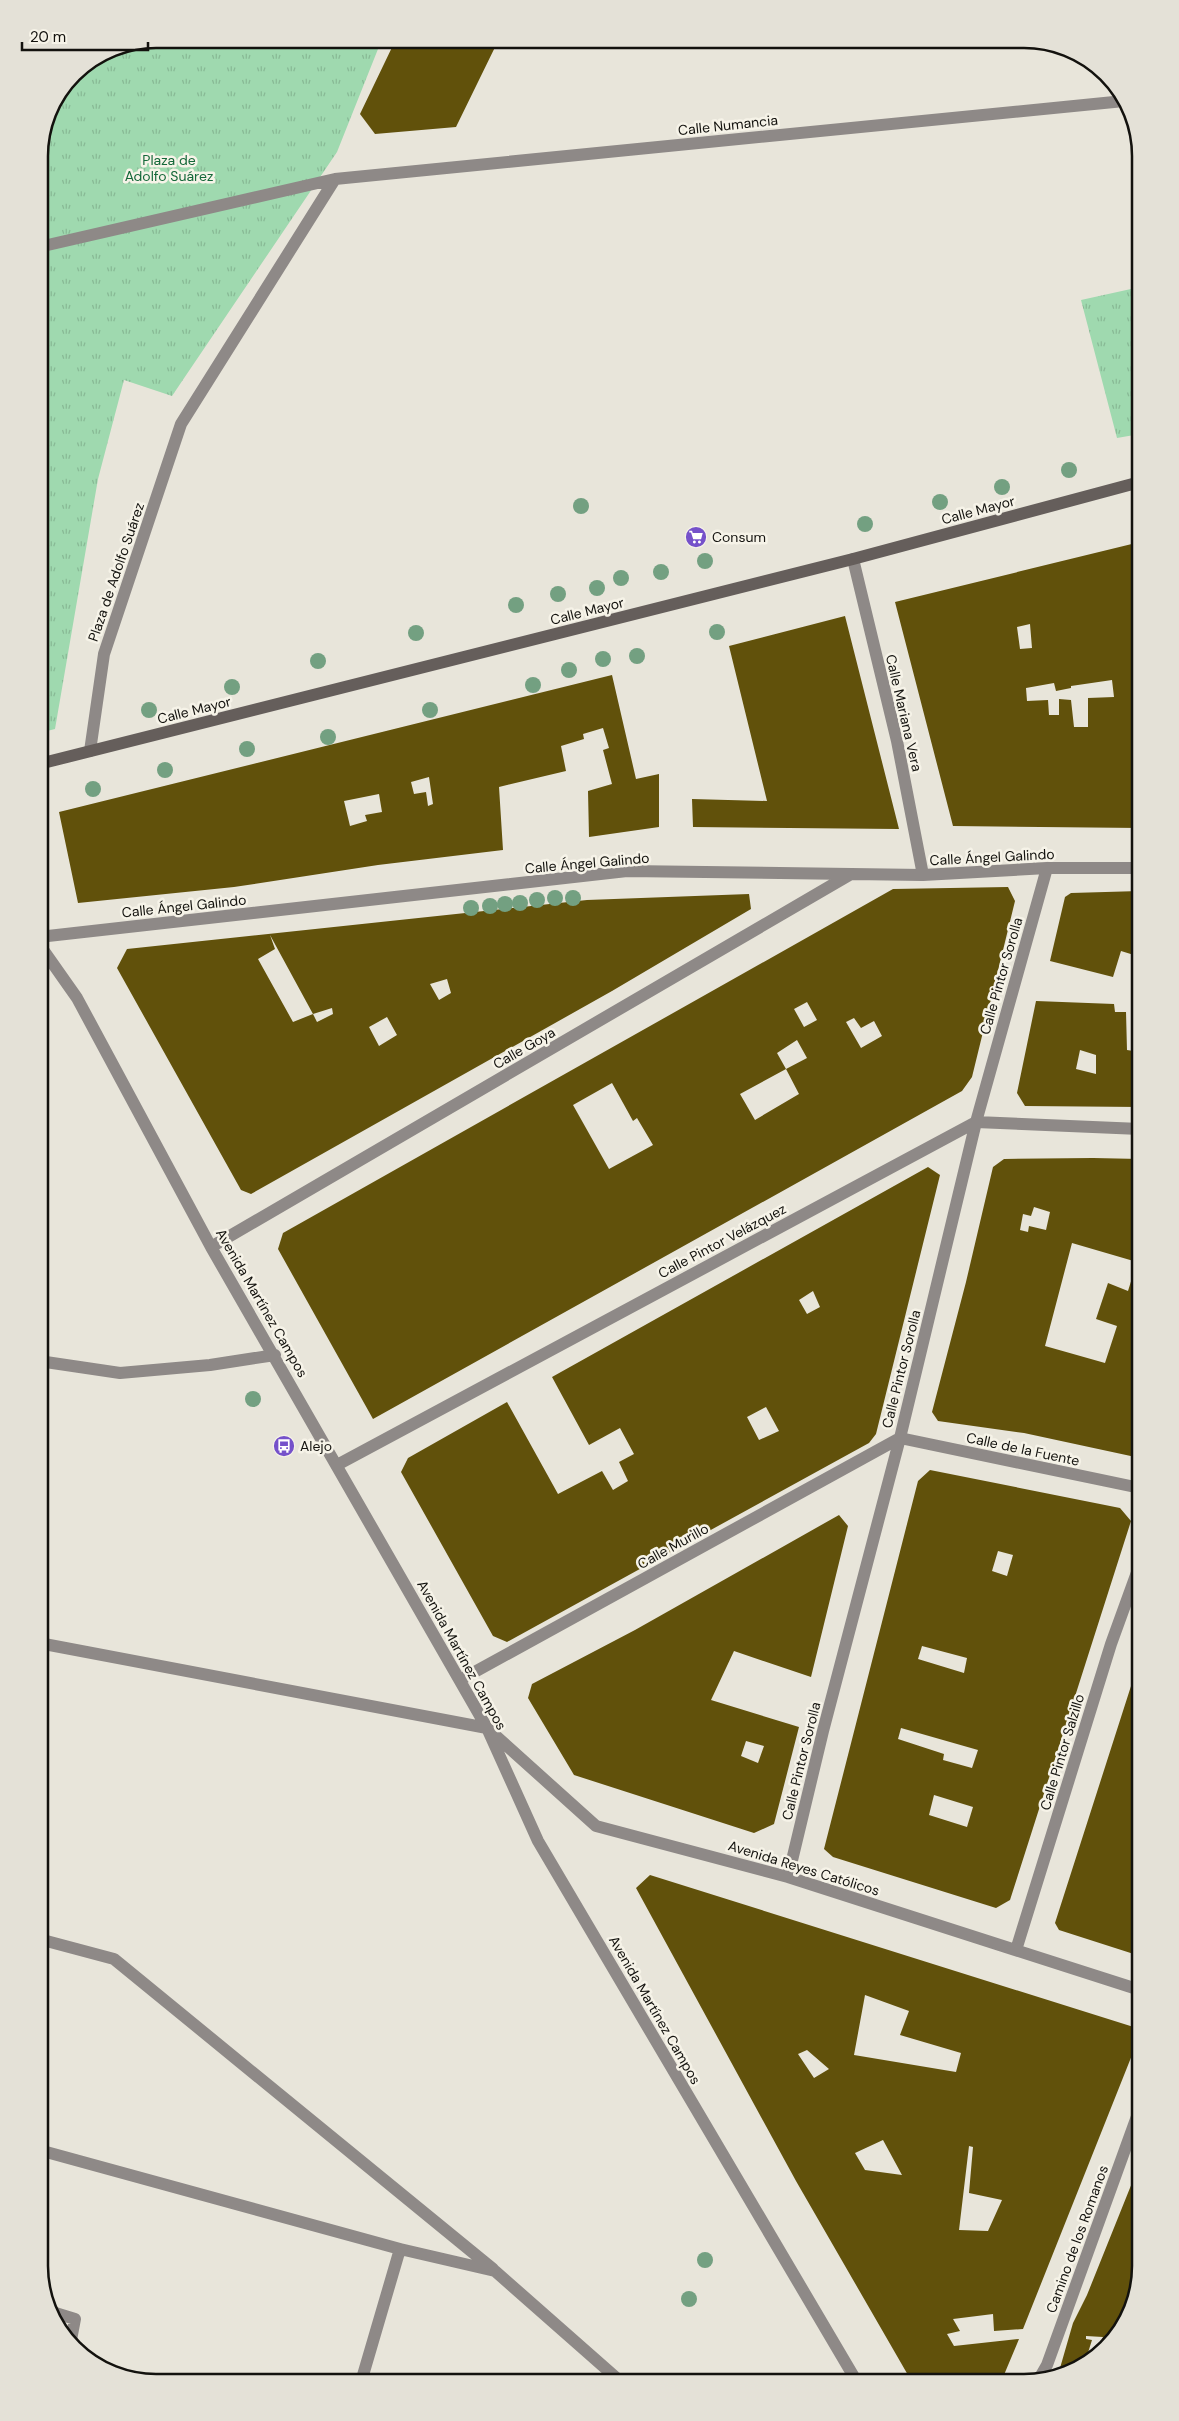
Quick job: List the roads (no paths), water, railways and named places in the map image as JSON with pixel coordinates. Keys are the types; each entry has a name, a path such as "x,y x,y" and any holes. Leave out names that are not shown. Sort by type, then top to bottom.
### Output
{"main road":[{"name":"Calle Mayor","path":"48,762 853,559 1132,484"}],"street":[{"name":"Calle Numancia","path":"48,245 335,179 1117,102"},
{"name":"Plaza de Adolfo Suárez","path":"90,751 104,654 181,424 335,179"},
{"name":"Calle Mariana Vera","path":"853,559 896,741 923,875"},
{"name":"Calle Ángel Galindo","path":"48,936 627,871 923,875 1047,868 1132,868"},
{"name":"Calle Pintor Sorolla","path":"788,1877 823,1731 900,1438 976,1122 1047,868"},
{"name":"Calle Goya","path":"211,1247 851,874"},
{"name":"Avenida Martínez Campos","path":"48,957 77,998 211,1247 275,1355 487,1728 538,1840 852,2374"},
{"path":"976,1122 1132,1128"},
{"name":"Calle Pintor Velázquez","path":"337,1465 976,1122"},
{"path":"48,1362 120,1373 210,1365 275,1355"},
{"name":"Calle de la Fuente","path":"900,1438 1132,1486"},
{"name":"Calle Murillo","path":"460,1680 900,1438"},
{"name":"Calle Pintor Salzillo","path":"1016,1950 1111,1644 1132,1586"},
{"path":"48,1645 487,1728"},
{"name":"Avenida Reyes Católicos","path":"487,1728 596,1826 788,1877 1132,1987"},
{"path":"48,1941 114,1959 495,2271 611,2374"},
{"name":"Camino de los Romanos","path":"1044,2371 1132,2130"},
{"path":"48,2152 400,2249 495,2271"},
{"path":"364,2373 400,2249"},
{"path":"60,2314 75,2319 72,2334"}],"place":[{"name":"Consum","path":"696,537"},
{"name":"Alejo","path":"284,1446"}]}
